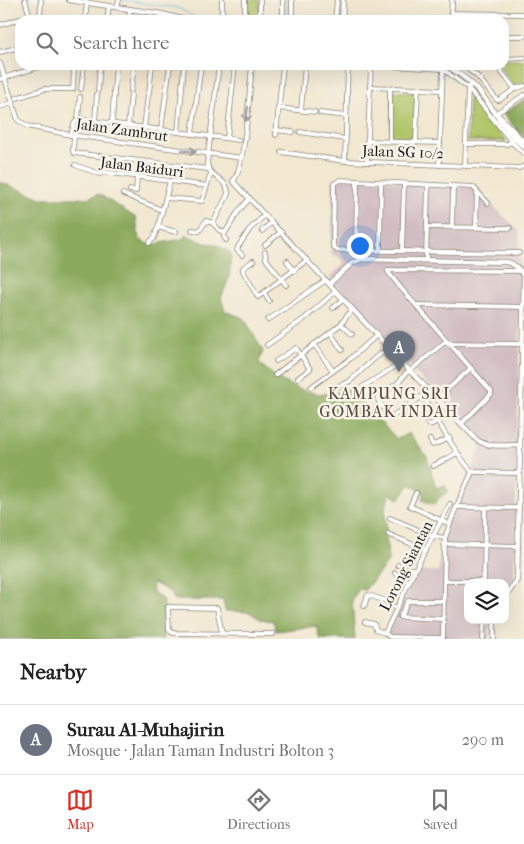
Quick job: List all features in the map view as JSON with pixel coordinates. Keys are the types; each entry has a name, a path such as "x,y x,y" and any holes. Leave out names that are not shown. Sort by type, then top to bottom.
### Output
{"street":[{"path":"25,0 30,15"},
{"path":"40,15 41,0"},
{"path":"69,0 109,6 118,4 154,15"},
{"path":"222,0 222,15"},
{"path":"245,0 245,15"},
{"path":"260,0 260,15"},
{"path":"283,0 283,15"},
{"path":"292,0 292,15"},
{"path":"336,15 337,0"},
{"path":"342,15 343,0"},
{"path":"452,0 451,13 524,14"},
{"path":"86,15 87,2"},
{"path":"108,15 109,6"},
{"path":"129,15 130,9"},
{"path":"0,25 15,22"},
{"path":"509,36 524,36"},
{"path":"0,52 15,48"},
{"path":"509,58 524,58"},
{"name":"Jalan Zambrut","path":"0,63 2,78 18,120 27,126 73,135 242,158"},
{"path":"2,78 29,70"},
{"path":"16,98 46,89 71,89 73,87 74,70"},
{"path":"81,89 83,70"},
{"path":"95,121 100,70"},
{"path":"112,124 116,70"},
{"path":"128,126 133,70"},
{"path":"144,128 151,70"},
{"path":"161,130 169,70"},
{"path":"178,132 184,70"},
{"path":"192,134 200,70"},
{"path":"218,70 209,136 208,169 212,174 225,182 233,181 237,178 242,158 251,70"},
{"path":"227,138 234,70"},
{"path":"282,70 276,132 294,132"},
{"path":"301,110 305,70"},
{"path":"344,161 348,70"},
{"path":"367,162 372,70"},
{"path":"439,165 442,90 445,70"},
{"path":"450,70 468,88 524,154"},
{"path":"452,70 472,84 517,141 524,147"},
{"path":"469,70 477,76 494,99 499,100 515,89 524,86"},
{"path":"500,70 515,89"},
{"path":"465,166 468,88 472,84"},
{"path":"370,87 442,90"},
{"path":"390,88 390,141"},
{"path":"416,142 418,89"},
{"path":"496,113 524,95"},
{"path":"80,97 78,120 74,124 74,153 208,169"},
{"path":"0,107 12,104"},
{"path":"278,108 315,112"},
{"path":"320,113 346,116"},
{"path":"496,113 524,142"},
{"path":"78,120 239,140"},
{"path":"300,132 345,139"},
{"path":"367,141 440,143"},
{"path":"466,144 507,144 512,142"},
{"name":"Jalan SG 10/2","path":"281,152 344,161 465,166 524,166"},
{"path":"104,172 105,156"},
{"name":"Jalan Baiduri","path":"75,165 100,174 104,172 208,186"},
{"path":"166,198 201,202 204,199 212,174"},
{"path":"130,190 136,191 137,177"},
{"path":"149,243 153,239 158,227 170,181"},
{"path":"233,181 410,372 461,424 483,444 520,445"},
{"path":"488,203 473,187 336,181 334,184 334,248 402,251 519,252"},
{"path":"356,250 357,181"},
{"path":"213,223 228,194 225,182"},
{"path":"380,250 381,183"},
{"path":"402,251 404,184"},
{"path":"426,260 428,186"},
{"path":"452,227 453,187"},
{"path":"476,228 477,191"},
{"path":"123,194 162,210"},
{"path":"226,240 224,237 225,233 238,212 250,198"},
{"path":"242,255 237,250 238,247 250,229 265,215"},
{"path":"192,230 199,231 206,221 213,223 219,230 225,233"},
{"path":"262,231 272,222"},
{"path":"158,227 176,232"},
{"path":"427,227 510,228"},
{"path":"265,245 281,232"},
{"path":"265,252 266,259 286,285"},
{"path":"253,261 243,268 243,271 258,297 307,260"},
{"path":"268,320 358,260 507,262 521,271 524,277 517,580 509,592"},
{"path":"287,261 294,271"},
{"path":"461,424 491,394 491,391 400,287 388,270 521,271"},
{"path":"267,345 304,319 336,291"},
{"path":"264,293 269,301"},
{"path":"333,308 344,299"},
{"path":"416,305 523,307"},
{"path":"275,375 341,324 352,309"},
{"path":"341,324 352,334"},
{"path":"330,332 342,350"},
{"path":"311,387 350,359 377,335"},
{"path":"430,391 390,418 378,398 398,383 406,373 410,372 447,342 522,344"},
{"path":"314,344 333,371"},
{"path":"276,362 296,348 310,369 298,378"},
{"path":"339,386 350,381 376,357 389,348"},
{"path":"361,388 402,362"},
{"path":"437,399 471,368"},
{"path":"423,396 450,438 457,453 472,472"},
{"path":"427,423 430,425 438,421"},
{"path":"430,440 433,445 450,438"},
{"path":"433,466 457,453"},
{"path":"472,472 520,473"},
{"path":"390,638 443,638 445,538 449,524 472,472"},
{"path":"416,492 410,506 449,524"},
{"name":"Lorong Siantan","path":"390,638 385,633 415,570 450,504"},
{"path":"456,507 519,508"},
{"path":"484,579 486,508"},
{"path":"390,518 433,536 445,538"},
{"path":"388,534 426,550"},
{"path":"444,544 518,546"},
{"path":"398,565 415,570"},
{"path":"395,574 409,582"},
{"path":"444,580 464,581"},
{"path":"364,606 368,595 386,601 389,606 397,608"},
{"path":"443,618 400,618 408,601 444,601"},
{"path":"222,634 217,608 168,607 169,630 174,633 203,636 273,634"},
{"path":"364,622 374,624 376,630 385,633"},
{"path":"483,639 484,624"},
{"path":"494,624 494,639"}],"shaded area":[{"path":"333,178 473,186 519,231 521,277 514,580 509,586 509,579 464,579 464,624 490,624 489,639 388,639 386,635 419,571 439,571 440,535 482,445 329,277 342,266 344,261 331,253"}],"green space":[{"path":"247,0 259,0 259,15 247,15"},
{"path":"509,60 524,60 524,85 516,88 502,70 509,70"},
{"path":"392,92 415,92 414,138 391,137"},
{"path":"469,96 506,141 468,141"},
{"path":"524,100 524,138 503,114"},
{"path":"0,182 41,198 87,198 99,194 136,218 139,239 149,245 183,239 186,235 205,243 215,244 231,253 229,278 221,298 225,311 244,318 263,351 259,362 277,378 312,393 337,393 348,389 397,439 409,433 427,457 436,488 445,485 448,492 439,498 435,505 422,500 424,493 410,484 399,499 390,494 385,508 388,562 365,590 359,589 352,600 355,639 320,639 316,626 276,631 273,621 260,619 249,612 225,611 223,600 175,600 170,592 154,583 152,584 153,592 164,601 163,639 0,639"}],"waterway":[{"path":"123,0 178,8 191,15"},
{"path":"286,15 287,0"}],"place":[{"name":"Surau Al-Muhajirin","path":"399,372"}],"district":[{"name":"KAMPUNG SRI GOMBAK INDAH","path":"389,402"}]}
